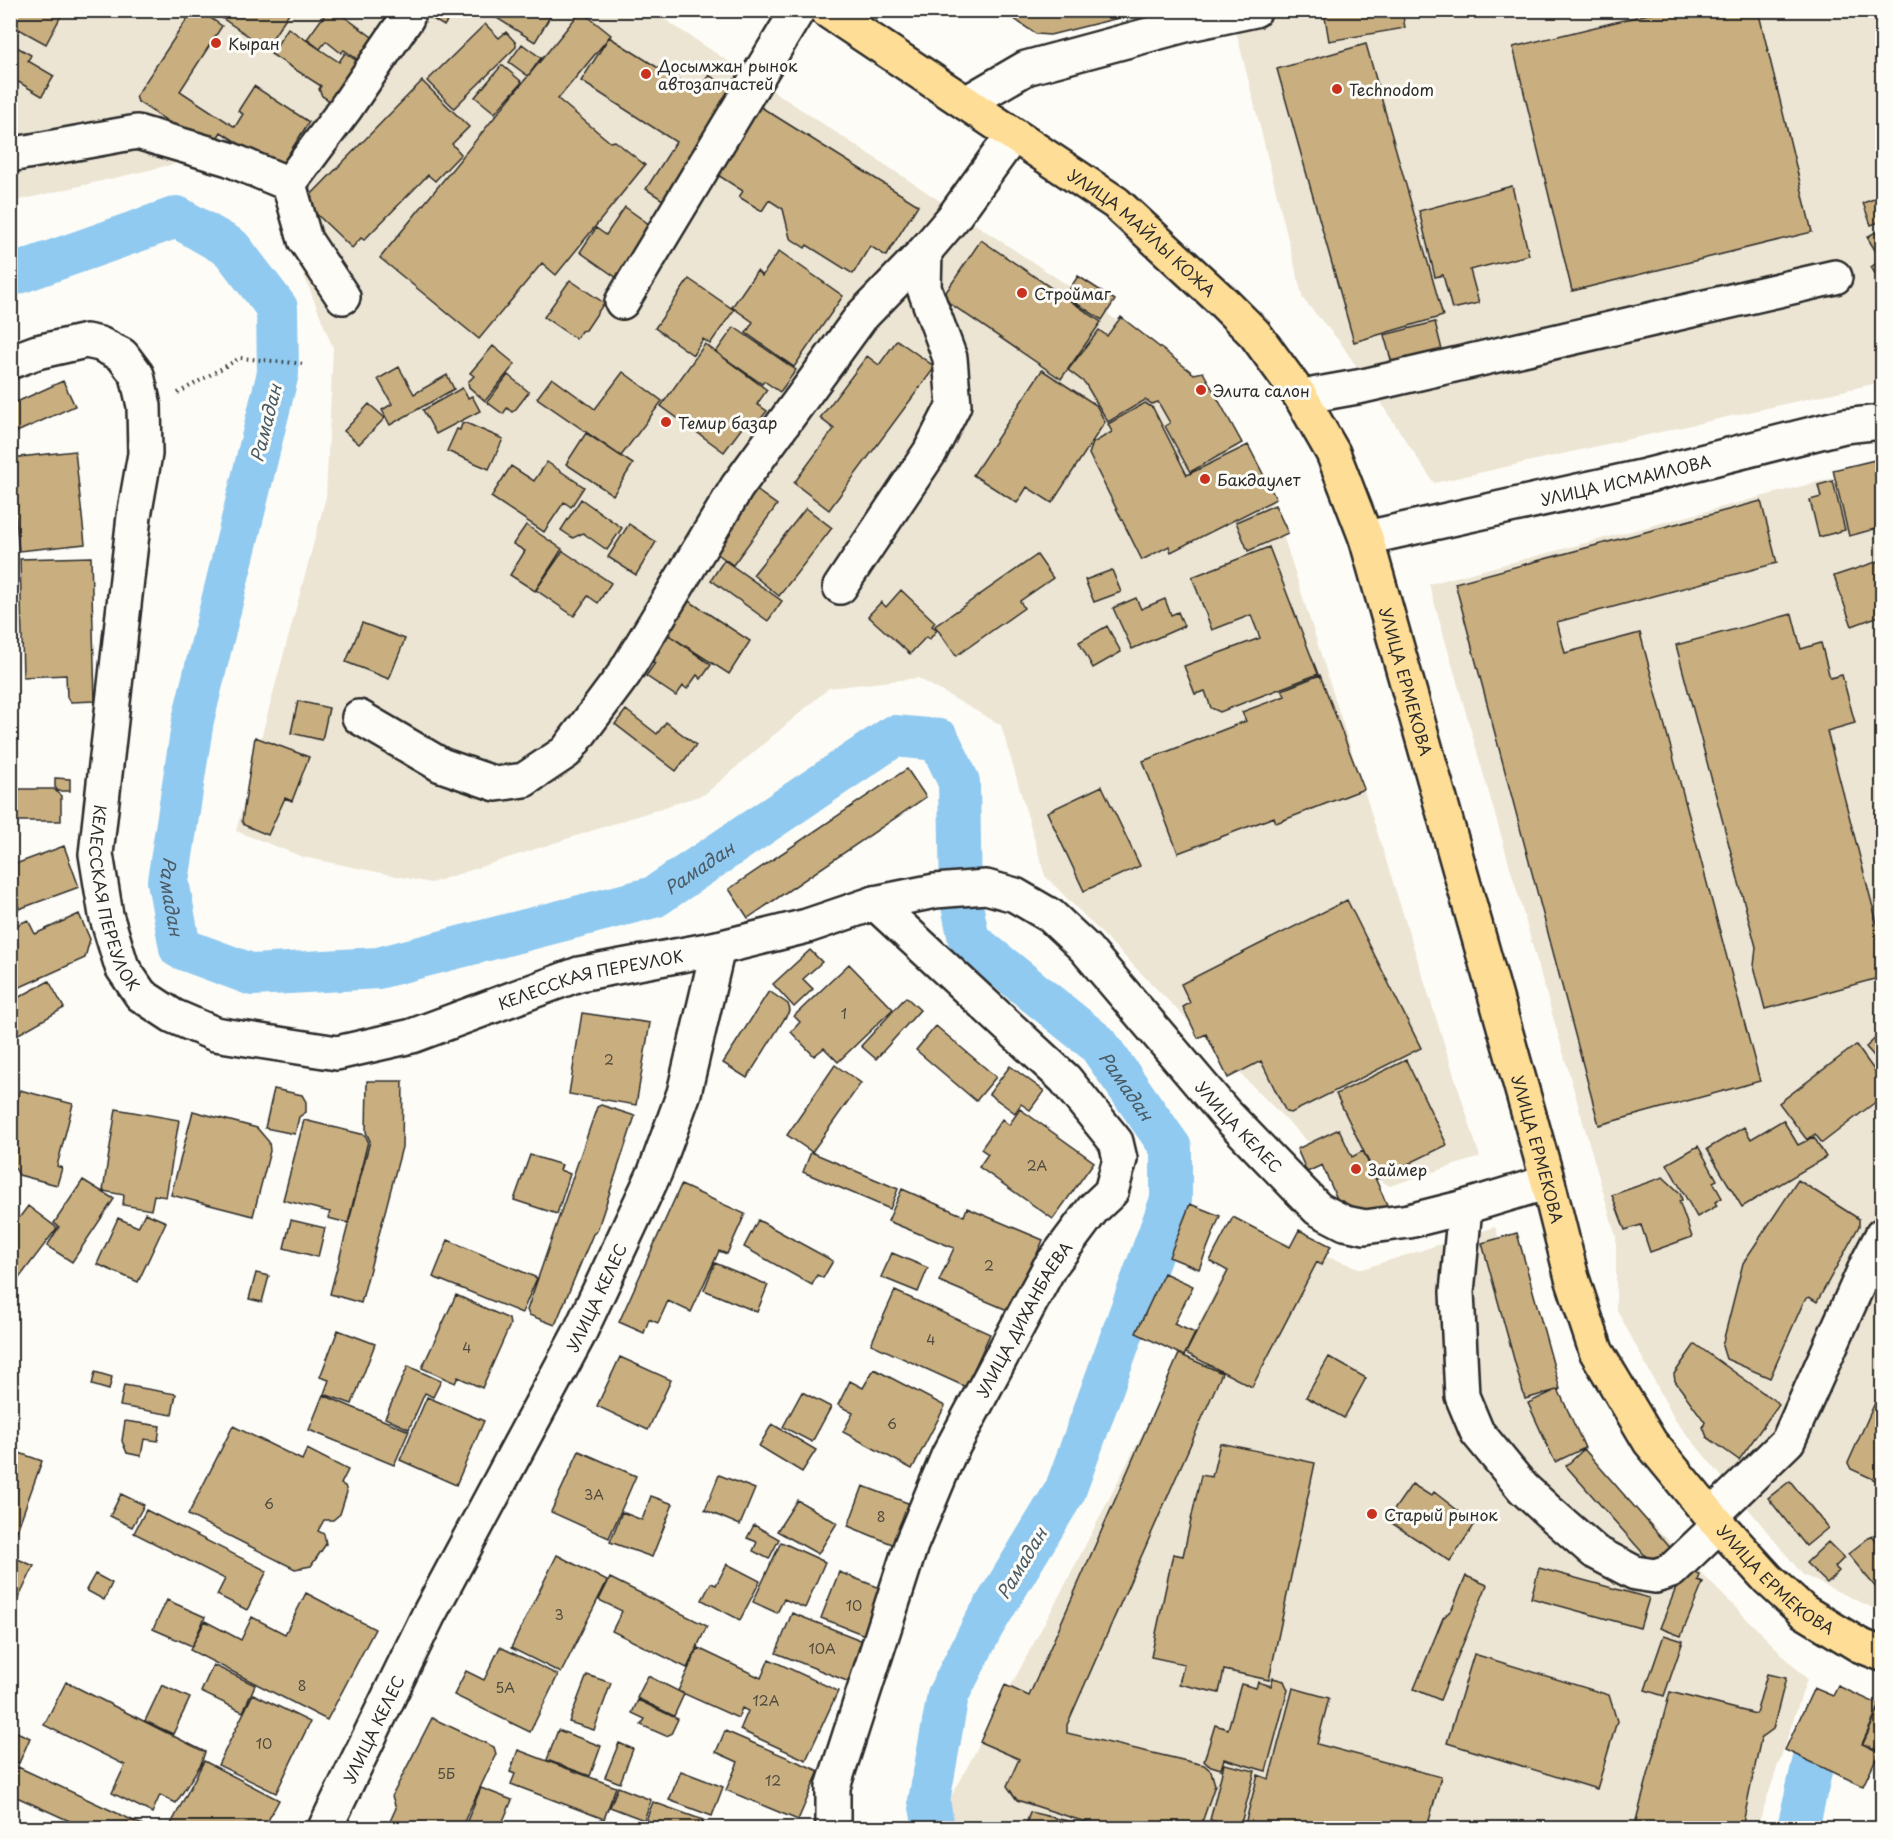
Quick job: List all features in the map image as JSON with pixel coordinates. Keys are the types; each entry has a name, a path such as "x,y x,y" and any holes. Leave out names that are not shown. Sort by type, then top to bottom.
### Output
{"main road":[{"name":"УЛИЦА МАЙЛЫ КОЖА","path":"826,10 1116,203 1255,334 1301,397 1333,453 1366,538"},
{"name":"УЛИЦА ЕРМЕКОВА","path":"1366,538 1548,1182 1572,1278 1596,1351 1650,1443 1714,1521 1768,1579 1803,1611 1859,1645 1882,1653"}],"street":[{"path":"289,184 345,109 407,18 407,10"},
{"path":"622,302 798,10"},
{"path":"966,103 1026,68 1187,17 1255,10"},
{"path":"10,155 137,132 229,159 289,184"},
{"path":"359,717 441,765 496,784 524,780 566,752 624,674 737,487 861,317 925,251 953,218 1013,135"},
{"path":"289,184 305,240 342,297"},
{"path":"840,587 930,452 954,405 950,358 924,288 925,251"},
{"path":"1301,397 1363,386 1835,277"},
{"name":"КЕЛЕССКАЯ ПЕРЕУЛОК","path":"10,362 72,342 100,344 122,355 137,375 144,406 145,454 134,516 96,854 106,915 122,967 141,995 173,1016 215,1034 337,1053 412,1036 579,974 718,948"},
{"name":"УЛИЦА ИСМАИЛОВА","path":"1366,538 1646,476 1844,426 1882,422"},
{"name":"УЛИЦА КЕЛЕС","path":"875,903 936,891 986,887 1015,895 1051,916 1085,948 1224,1112 1318,1209 1346,1223 1365,1227 1409,1221 1548,1182"},
{"path":"718,948 807,926 875,903"},
{"name":"УЛИЦА ДИХАНБАЕВА","path":"833,1828 833,1787 911,1545 948,1456 1049,1268 1093,1209 1111,1192 1120,1159 1116,1142 1065,1079 875,903"},
{"name":"УЛИЦА КЕЛЕС","path":"325,1828 428,1616 579,1334 655,1172 684,1093 718,948"},
{"path":"1465,1207 1457,1292 1462,1396 1477,1432 1523,1488 1595,1552 1635,1573 1655,1576 1671,1570 1678,1563 1745,1483 1788,1441 1882,1235"}],"path":[{"path":"144,406 171,397 240,358 306,364"}],"shaded area":[{"path":"10,11 652,11 1084,296 1196,380 1273,503 1480,1157 1390,1186 1306,1140 1045,876 1001,725 918,678 829,688 705,794 431,883 303,857 236,831 326,497 333,348 270,190 192,160 11,202"},
{"path":"1231,11 1882,11 1882,382 1434,483 1340,342 1303,299"},
{"path":"1882,465 1882,1605 1877,1610 1803,1575 1675,1420 1616,1308 1616,1237 1429,584"},
{"name":"Старый рынок","path":"1495,1227 1572,1444 1807,1679 1757,1828 949,1828 943,1812 1065,1585 1247,1229 1362,1269"}],"building":[{"path":"10,10 51,10 61,16 46,44 19,29 12,42"},
{"path":"193,10 199,10 222,26 180,91 235,127 243,114 238,111 254,86 309,122 279,169 221,132 210,149 138,102 136,96"},
{"path":"210,10 291,10 266,48"},
{"path":"328,10 335,10 383,45 368,67 344,50 341,53 326,41 320,49 307,39"},
{"path":"418,10 454,10 444,26"},
{"path":"484,10 554,10 535,42"},
{"path":"1001,10 1151,10 1050,35 1036,34"},
{"path":"1402,10 1405,28 1329,41 1324,11"},
{"path":"1665,10 1758,10 1812,232 1572,291 1513,47"},
{"path":"581,11 611,35 558,99 610,142 615,141 645,165 556,275 542,263 479,339 380,258"},
{"path":"485,24 499,38 506,32 516,43 516,47 454,108 427,81"},
{"path":"288,28 339,62 345,53 369,69 342,109 322,96 319,89 321,86 271,54"},
{"path":"609,37 698,93 709,75 742,96 672,206 646,189 676,142 581,81"},
{"path":"10,43 31,55 28,61 54,76 42,96 10,77"},
{"path":"522,44 541,58 528,76 509,62"},
{"path":"1366,44 1443,316 1354,342 1277,69"},
{"path":"502,65 522,82 495,113 475,97"},
{"path":"422,81 469,127 452,144 461,154 435,181 428,175 364,240 361,238 352,248 304,202"},
{"path":"756,104 918,205 886,256 870,246 853,274 807,245 805,248 790,238 783,209 769,200 762,211 739,197 743,191 713,172"},
{"path":"1512,186 1529,255 1470,270 1479,303 1452,309 1443,275 1435,277 1419,211"},
{"path":"1882,196 1882,221 1871,225 1863,203"},
{"path":"625,207 653,227 617,278 580,252 596,228 606,235"},
{"path":"1882,228 1882,285 1871,267 1881,260 1867,237"},
{"path":"981,240 1101,322 1061,379 942,298"},
{"path":"779,251 843,296 794,367 746,333 753,322 732,307 757,271 762,276"},
{"path":"1078,276 1115,300 1102,320 1065,296"},
{"path":"689,279 734,310 710,344 703,339 693,355 655,328"},
{"path":"570,280 604,303 586,330 581,331 576,339 544,317"},
{"path":"1121,317 1194,374 1203,372 1242,443 1190,472 1165,426 1170,423 1158,402 1152,404 1145,400 1108,422 1085,383 1068,370 1099,330 1107,336"},
{"path":"1435,322 1442,350 1392,363 1384,335"},
{"path":"734,327 796,370 780,392 764,381 762,384 716,352"},
{"path":"897,340 935,367 829,510 794,483 834,429 820,418 867,356 879,365"},
{"path":"705,344 767,390 757,404 767,411 752,430 744,425 724,452 661,406"},
{"path":"493,346 515,364 485,401 469,387 468,382 474,376 470,373"},
{"path":"399,367 414,394 447,375 454,389 390,425 382,410 392,404 378,379"},
{"path":"1042,370 1096,405 1105,422 1052,503 1027,487 1017,503 973,475"},
{"path":"623,372 662,401 621,456 537,398 552,378 595,409"},
{"path":"508,375 529,392 515,410 512,412 507,408 503,414 487,402"},
{"path":"63,381 75,406 10,435 10,405"},
{"path":"462,388 468,398 472,396 480,411 436,434 423,410"},
{"path":"1145,403 1153,408 1187,475 1248,445 1276,499 1171,552 1169,546 1142,560 1089,454 1093,443 1112,432 1108,424"},
{"path":"369,404 385,418 359,444 344,431"},
{"path":"466,423 503,439 489,469 447,451 457,429 460,430 462,424"},
{"path":"586,433 633,464 613,495 566,464"},
{"path":"75,451 85,544 19,551 10,458"},
{"path":"1875,460 1882,491 1882,527 1849,536 1833,470"},
{"path":"547,462 584,487 571,507 564,502 544,532 491,497 511,466 534,481"},
{"path":"1833,481 1845,530 1819,537 1810,500 1821,497 1818,485"},
{"path":"755,489 777,505 733,565 712,550"},
{"path":"581,499 622,528 607,550 583,533 573,538 561,530"},
{"path":"1761,501 1777,563 1557,622 1565,653 1640,633 1760,1081 1599,1125 1455,583"},
{"path":"1275,505 1288,533 1248,551 1236,522"},
{"path":"806,508 832,528 779,596 753,575"},
{"path":"629,524 656,542 636,575 608,557"},
{"path":"526,525 562,549 535,591 510,575 525,551 513,544"},
{"path":"1269,547 1318,674 1220,712 1211,708 1205,691 1195,694 1184,666 1260,638 1251,615 1212,630 1192,577"},
{"path":"563,551 611,583 598,603 588,596 574,616 536,590"},
{"path":"1037,555 1053,578 1020,601 1024,608 956,656 935,626"},
{"path":"91,557 95,701 71,702 67,697 66,675 23,677 20,559"},
{"path":"724,560 782,601 768,621 711,580"},
{"path":"1882,560 1882,615 1852,626 1834,576"},
{"path":"1112,570 1121,592 1094,602 1085,580"},
{"path":"901,590 935,622 932,626 937,630 929,640 926,637 910,654 868,616 881,602 886,607"},
{"path":"1136,598 1141,609 1165,599 1171,615 1178,612 1184,626 1132,649 1113,608"},
{"path":"689,601 750,641 729,674 667,634"},
{"path":"1792,614 1801,649 1821,643 1830,678 1842,675 1855,723 1827,731 1882,942 1882,977 1765,1009 1754,966 1756,947 1676,645"},
{"path":"362,623 405,639 389,679 346,662"},
{"path":"1107,626 1121,652 1093,668 1079,642"},
{"path":"666,633 711,665 701,679 697,675 687,689 683,686 676,696 646,676 655,663 648,659"},
{"path":"1320,675 1364,789 1276,823 1274,817 1178,853 1143,761 1246,721 1242,712 1285,696 1282,690"},
{"path":"298,701 329,708 322,740 291,733"},
{"path":"626,710 657,734 666,722 696,745 676,771 615,724"},
{"path":"255,737 309,757 292,801 285,798 268,835 244,825 242,821"},
{"path":"907,769 926,797 748,918 729,889"},
{"path":"55,778 70,779 70,791 58,791 55,787"},
{"path":"1102,786 1140,866 1084,891 1047,812"},
{"path":"17,789 54,789 61,796 61,821 17,821"},
{"path":"64,846 79,887 19,909 18,905 10,908 10,866"},
{"path":"1347,900 1421,1048 1291,1113 1286,1112 1261,1061 1228,1078 1206,1034 1198,1038 1183,1007 1190,1003 1181,984"},
{"path":"79,914 90,939 85,958 18,988 10,971 10,928 28,920 35,934"},
{"path":"810,950 822,962 803,979 813,989 794,1007 773,984"},
{"path":"849,964 893,1009 838,1062 824,1048 814,1056 791,1032 800,1022 794,1016"},
{"path":"49,981 64,1008 10,1039 10,1002"},
{"path":"769,991 788,1004 790,1010 747,1078 723,1063"},
{"path":"906,997 920,1010 876,1059 861,1046"},
{"path":"582,1013 650,1023 636,1105 569,1094"},
{"path":"936,1026 996,1077 976,1101 916,1050"},
{"path":"1882,1032 1882,1065 1866,1047"},
{"path":"1856,1045 1882,1081 1882,1097 1822,1143 1815,1134 1807,1140 1779,1103"},
{"path":"1406,1060 1447,1145 1377,1179 1336,1094"},
{"path":"835,1065 861,1083 812,1152 787,1135"},
{"path":"1010,1066 1044,1091 1030,1110 1021,1104 1015,1113 989,1094"},
{"path":"367,1081 403,1081 402,1147 361,1303 330,1294 370,1141 366,1132"},
{"path":"274,1089 302,1095 306,1102 306,1112 299,1117 295,1134 265,1128"},
{"path":"20,1090 73,1104 57,1166 62,1168 57,1185 19,1175 15,1168 10,1167 10,1128"},
{"path":"601,1105 635,1116 597,1231 593,1234 555,1325 529,1315 527,1310 597,1107"},
{"path":"116,1109 179,1120 166,1197 154,1195 151,1210 123,1205 124,1195 103,1191"},
{"path":"1020,1109 1094,1162 1053,1219 979,1167 988,1154 981,1149 1002,1119 1009,1125"},
{"path":"193,1111 257,1128 269,1142 270,1151 253,1216 171,1195"},
{"path":"304,1120 365,1135 368,1141 348,1223 328,1218 330,1212 283,1200"},
{"path":"1783,1120 1798,1145 1814,1137 1826,1157 1742,1207 1707,1149 1744,1127 1751,1139"},
{"path":"1339,1129 1352,1157 1363,1151 1388,1207 1353,1216 1342,1210 1322,1165 1307,1172 1297,1149"},
{"path":"1698,1146 1717,1180 1713,1182 1722,1198 1715,1202 1717,1206 1697,1217 1667,1164"},
{"path":"811,1152 898,1189 890,1209 803,1172"},
{"path":"530,1155 562,1165 560,1170 570,1174 557,1214 514,1200"},
{"path":"1663,1177 1680,1193 1682,1200 1679,1201 1692,1237 1650,1252 1641,1225 1625,1230 1612,1195"},
{"path":"83,1180 114,1199 72,1262 47,1246 59,1227 54,1223"},
{"path":"1798,1180 1859,1219 1859,1226 1817,1302 1809,1297 1804,1301 1770,1378 1726,1359 1722,1346 1743,1263"},
{"path":"681,1185 745,1214 727,1254 719,1251 691,1312 668,1301 658,1323 649,1319 644,1333 619,1322"},
{"path":"902,1189 964,1216 967,1208 1043,1240 1012,1312 939,1281 954,1248 888,1221"},
{"path":"1190,1204 1220,1216 1199,1269 1169,1257"},
{"path":"28,1206 57,1228 10,1290 10,1230"},
{"path":"145,1213 166,1222 138,1282 97,1264 118,1218 138,1227"},
{"path":"1233,1217 1290,1247 1299,1230 1331,1246 1321,1265 1317,1262 1252,1387 1186,1353 1228,1271 1210,1261"},
{"path":"291,1220 325,1228 318,1257 284,1248"},
{"path":"758,1220 833,1261 823,1278 817,1275 812,1285 744,1247"},
{"path":"1517,1233 1560,1389 1525,1399 1482,1243"},
{"path":"448,1240 537,1278 522,1313 433,1277"},
{"path":"892,1253 928,1268 918,1292 881,1277"},
{"path":"715,1263 768,1285 757,1312 704,1290"},
{"path":"256,1273 269,1276 262,1302 249,1299"},
{"path":"1164,1273 1193,1286 1174,1324 1195,1333 1184,1356 1136,1333"},
{"path":"895,1291 990,1334 966,1387 871,1344"},
{"path":"456,1295 509,1319 510,1325 482,1388 458,1377 455,1383 422,1368"},
{"path":"338,1330 375,1344 352,1404 324,1394 329,1380 320,1377"},
{"path":"1695,1344 1779,1404 1739,1460 1707,1437 1703,1427 1705,1422 1675,1381 1674,1374"},
{"path":"1179,1354 1222,1373 1067,1725 1067,1733 1204,1765 1211,1771 1215,1785 1200,1828 1104,1828 1017,1800 1007,1786 1019,1759 980,1742 1005,1685 1029,1696"},
{"path":"620,1357 671,1380 648,1430 597,1406"},
{"path":"1329,1357 1366,1378 1344,1418 1306,1397"},
{"path":"408,1366 441,1381 433,1397 425,1393 409,1429 385,1418"},
{"path":"874,1369 945,1406 912,1469 843,1432 853,1413 838,1405 850,1381 863,1388"},
{"path":"95,1372 112,1377 109,1390 92,1385"},
{"path":"124,1385 176,1394 172,1415 120,1406"},
{"path":"1882,1387 1882,1483 1851,1469 1848,1463"},
{"path":"1558,1389 1585,1448 1555,1462 1528,1403"},
{"path":"802,1392 831,1407 812,1442 783,1427"},
{"path":"323,1395 409,1431 394,1465 309,1430"},
{"path":"427,1397 484,1421 456,1485 400,1460"},
{"path":"125,1421 160,1426 158,1441 144,1439 141,1456 127,1453 122,1441"},
{"path":"772,1424 816,1450 802,1472 759,1446"},
{"path":"233,1426 302,1460 307,1449 348,1470 341,1484 345,1486 347,1492 340,1514 333,1520 324,1520 318,1531 324,1534 326,1544 311,1566 295,1569 188,1515"},
{"path":"1220,1443 1315,1463 1269,1680 1224,1670 1219,1693 1179,1684 1184,1664 1151,1657 1173,1554 1183,1556 1201,1475 1212,1477"},
{"path":"1584,1449 1674,1552 1656,1568 1566,1466"},
{"path":"14,1451 42,1461 10,1550 10,1461"},
{"path":"579,1451 636,1476 609,1538 551,1512"},
{"path":"719,1475 755,1489 740,1525 705,1510"},
{"path":"1790,1481 1828,1528 1806,1546 1768,1498"},
{"path":"1412,1484 1431,1496 1434,1492 1475,1524 1450,1561 1387,1520"},
{"path":"863,1486 913,1505 897,1546 848,1526"},
{"path":"121,1494 144,1505 132,1527 110,1516"},
{"path":"651,1496 673,1504 652,1557 610,1542 622,1512 642,1520"},
{"path":"797,1500 837,1523 818,1554 777,1531"},
{"path":"146,1510 267,1571 247,1610 217,1595 225,1579 134,1533"},
{"path":"754,1525 779,1539 769,1559 753,1551 757,1542 747,1538"},
{"path":"1872,1535 1882,1548 1882,1595 1848,1554"},
{"path":"781,1542 825,1562 805,1608 784,1599 777,1613 753,1602"},
{"path":"1828,1542 1844,1558 1835,1567 1839,1571 1827,1583 1806,1563"},
{"path":"557,1555 607,1581 561,1673 511,1648"},
{"path":"13,1557 34,1566 10,1616 10,1562"},
{"path":"727,1564 760,1581 740,1620 702,1600 711,1583 716,1585"},
{"path":"1539,1568 1649,1598 1640,1628 1531,1598"},
{"path":"1684,1568 1700,1575 1698,1581 1703,1583 1681,1636 1660,1628"},
{"path":"839,1572 888,1591 870,1637 821,1618"},
{"path":"95,1574 112,1583 104,1600 86,1590"},
{"path":"1466,1576 1487,1585 1440,1700 1414,1689 1443,1618 1452,1609"},
{"path":"610,1578 707,1626 687,1668 612,1631 622,1611 599,1600"},
{"path":"306,1593 375,1629 327,1720 190,1650 205,1621 241,1640 252,1617 285,1634"},
{"path":"167,1600 205,1617 192,1646 153,1629"},
{"path":"792,1613 868,1643 852,1683 776,1653"},
{"path":"1664,1635 1683,1641 1664,1696 1645,1690"},
{"path":"500,1647 558,1675 530,1732 454,1695 466,1671 484,1680"},
{"path":"698,1648 761,1678 769,1659 838,1691 806,1760 740,1730 748,1711 742,1708 738,1718 678,1691"},
{"path":"1474,1654 1609,1695 1617,1721 1597,1789 1447,1743"},
{"path":"213,1665 255,1685 243,1712 201,1692"},
{"path":"1767,1674 1786,1678 1773,1729 1761,1738 1742,1828 1634,1828 1670,1692 1756,1714"},
{"path":"587,1675 611,1683 594,1730 569,1722"},
{"path":"648,1676 684,1694 674,1716 637,1698"},
{"path":"1273,1678 1284,1681 1288,1690 1266,1771 1224,1759 1221,1769 1208,1765 1204,1761 1215,1725 1228,1729 1241,1684 1256,1688 1258,1682 1271,1686"},
{"path":"66,1682 205,1752 201,1764 176,1803 160,1795 152,1813 112,1793 125,1765 44,1725"},
{"path":"162,1685 190,1698 173,1734 145,1721"},
{"path":"1838,1686 1880,1705 1862,1744 1879,1752 1863,1786 1785,1750 1814,1688 1833,1696"},
{"path":"1293,1688 1329,1698 1317,1744 1441,1777 1427,1828 1244,1828 1258,1775 1269,1779"},
{"path":"253,1694 310,1722 276,1793 218,1765"},
{"path":"638,1700 678,1719 671,1734 666,1736 641,1725 645,1719 632,1713"},
{"path":"1880,1706 1882,1707 1882,1752 1863,1744"},
{"path":"432,1718 494,1747 496,1754 461,1828 387,1828 396,1808 392,1796"},
{"path":"10,1729 30,1738 19,1763 10,1760"},
{"path":"558,1730 601,1746 590,1776 547,1760"},
{"path":"725,1731 819,1771 798,1820 726,1790 738,1762 716,1752"},
{"path":"619,1743 633,1749 620,1783 605,1777"},
{"path":"518,1750 616,1787 604,1819 511,1784 515,1774 510,1772"},
{"path":"204,1761 279,1800 264,1828 169,1828"},
{"path":"1224,1764 1255,1771 1240,1827 1210,1820"},
{"path":"18,1767 149,1828 85,1828 10,1794 10,1782"},
{"path":"681,1771 723,1787 712,1816 669,1800"},
{"path":"618,1787 651,1800 644,1820 610,1807"},
{"path":"481,1788 512,1800 500,1828 464,1828"},
{"path":"653,1802 703,1820 700,1828 643,1828"},
{"path":"1030,1812 1085,1825 1084,1828 1025,1828"}],"waterway":[{"name":"Рамадан","path":"10,276 177,217 231,248 277,308 278,373 193,720 168,881 180,948 253,975 378,968 654,897 894,736 939,740 959,782 961,900 969,940 1098,1044 1171,1148 1171,1200 1065,1491 983,1626 948,1695 929,1801 934,1828"},
{"name":"Рамадан","path":"1798,1828 1813,1763"}],"place":[{"name":"Кыран","path":"216,43"},
{"name":"Досымжан рынок автозапчастей","path":"646,74"},
{"name":"Technodom","path":"1337,89"},
{"name":"Строймаг","path":"1022,293"},
{"name":"Элита салон","path":"1201,390"},
{"name":"Темир базар","path":"666,422"},
{"name":"Бакдаулет","path":"1205,479"},
{"name":"Займер","path":"1356,1169"},
{"name":"Старый рынок","path":"1372,1514"}]}
